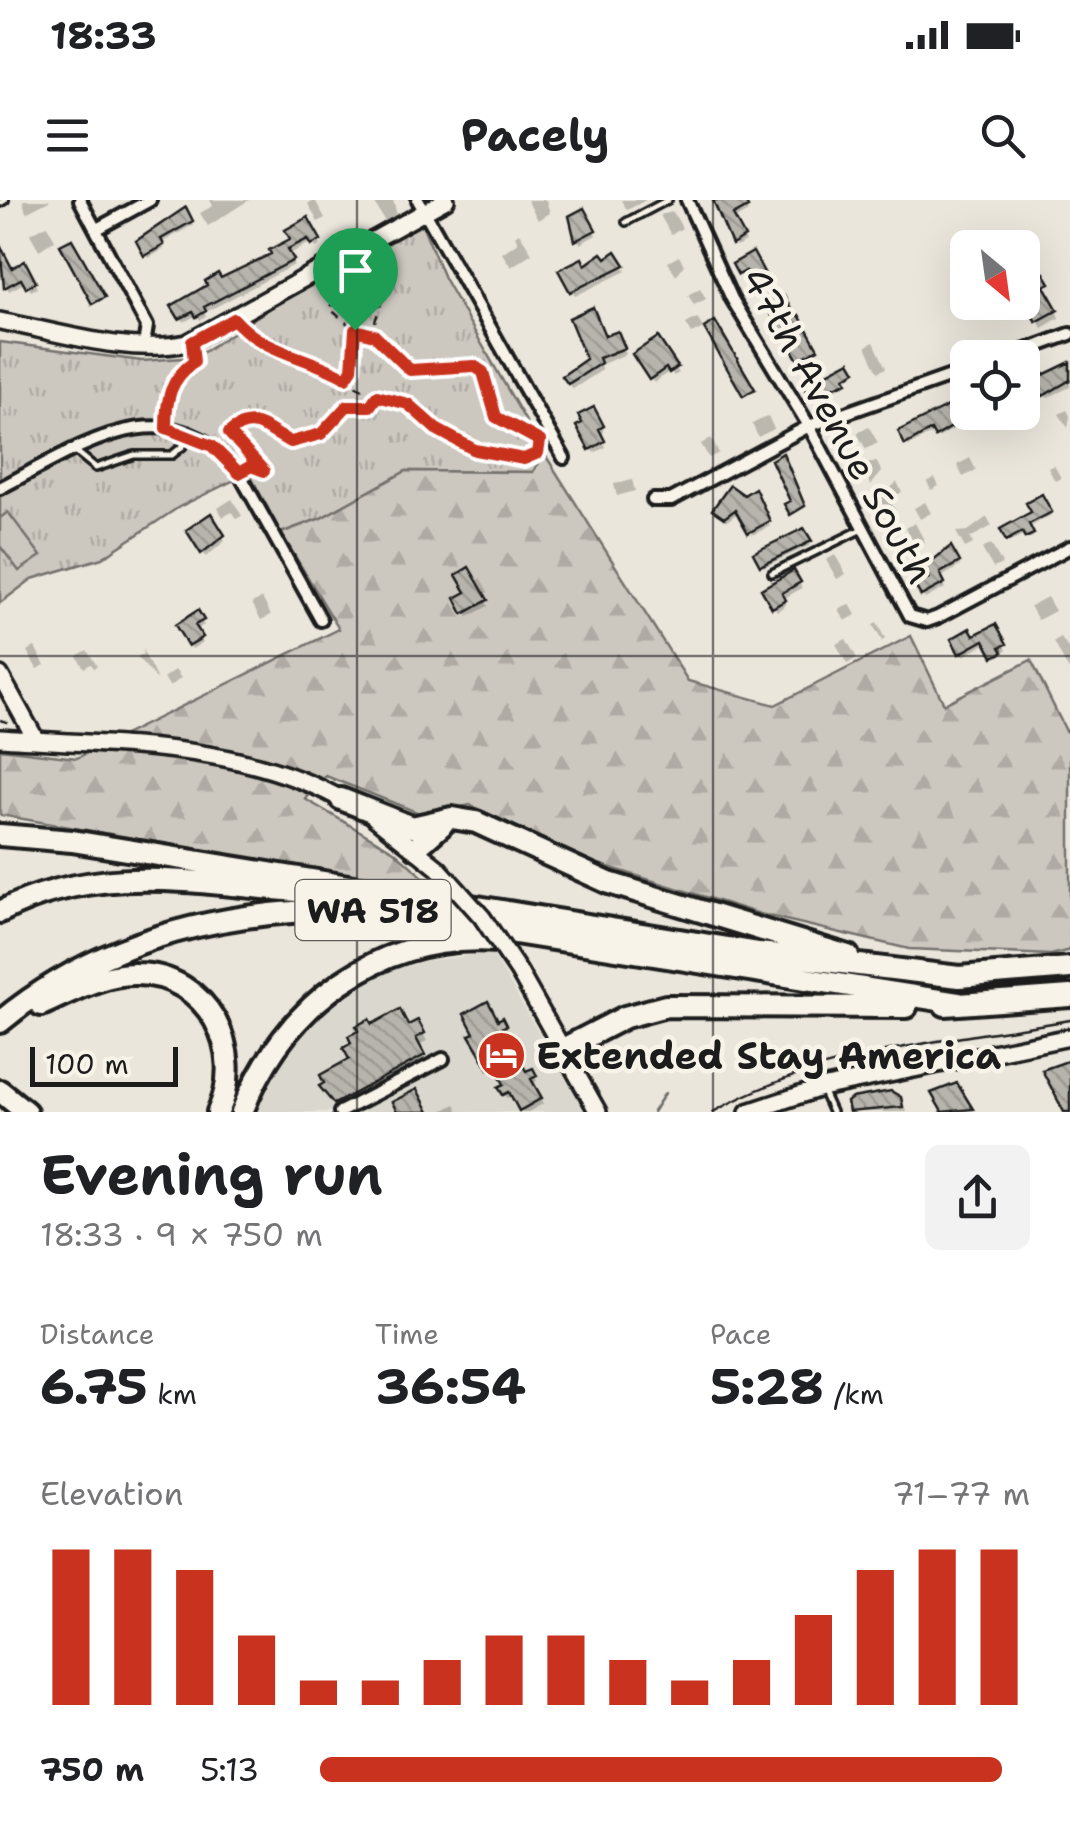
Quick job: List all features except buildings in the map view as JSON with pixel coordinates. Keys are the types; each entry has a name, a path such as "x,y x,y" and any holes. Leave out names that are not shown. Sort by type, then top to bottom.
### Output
{"highway":[{"path":"342,799 412,826 452,818 476,822 609,883 836,950 867,965"},
{"path":"416,848 452,818"},
{"path":"0,834 72,841"},
{"name":"WA 518","path":"0,843 72,841 425,900 960,976 1070,968"},
{"path":"0,912 49,890 101,879 425,900"},
{"name":"WA 518","path":"3,1020 70,975 125,948 198,922 296,908 370,910 958,1003 1070,996"},
{"path":"242,1112 265,1061 318,998 344,978 407,950 481,940 759,973"},
{"path":"3,1020 118,974 151,974 170,980 204,1004 223,1034 230,1076 218,1112"},
{"path":"563,1049 625,1018 678,1004 936,1007 958,1003"},
{"path":"0,1091 26,1112"}],"street":[{"path":"80,200 147,326 144,345"},
{"path":"96,229 150,200"},
{"path":"0,321 144,345 192,342 358,249 422,206 446,200"},
{"name":"47th Avenue South","path":"687,200 732,299 809,426 905,611 917,619 938,617 1070,547"},
{"path":"422,206 564,458"},
{"path":"1040,345 1070,334"},
{"path":"653,500 671,500 809,426 950,376"},
{"path":"0,488 113,432 166,428 188,433 231,462 239,473 320,620"},
{"path":"0,675 36,740"},
{"path":"0,738 217,756 279,772 342,799 416,848 482,917 519,972 598,1112"},
{"path":"748,1112 821,1088 1070,1037"},
{"path":"340,1112 443,1059"}],"lane":[{"path":"626,222 668,200"},
{"path":"74,450 96,468 134,455 172,454 182,446 188,433"},
{"path":"772,573 862,529"},
{"path":"821,1088 832,1112"}],"path":[{"path":"358,249 382,301 371,334"},
{"path":"234,319 254,338 281,352 314,360 377,396 408,404 436,429 475,450 524,459 538,453 540,441 496,417 483,372 474,366 410,370 399,364 394,350 371,334 355,330 328,308 343,288 365,270"},
{"path":"346,378 352,369 355,330"},
{"path":"166,428 166,400 178,374 194,362 192,342"},
{"path":"239,473 251,466 264,471 234,442 229,433 235,428 250,421 271,427 291,442 321,434 347,406 370,406 377,396"},
{"path":"0,720 13,724"}],"shaded area":[{"path":"492,953 585,1112 257,1112 282,1061 309,1027 345,995 386,972 425,961"}],"green space":[{"path":"422,224 444,278 544,453 533,472 406,471 321,518 281,533 249,473 179,507 102,558 32,579 0,603 0,342 142,361 196,357 273,306"},
{"path":"544,453 688,681 775,705 911,636 944,704 1031,660 1066,731 1070,729 1070,950 1051,955 909,949 760,914 592,862 470,805 424,815 326,776 305,799 394,851 439,891 0,815 0,749 77,758 339,629 281,533 321,518 406,471 533,472"},
{"path":"8,512 41,556 19,571 0,546 0,518"}],"waterway":[{"path":"653,1112 665,1093"}],"tram line":[{"path":"713,1112 755,1091 842,1061 1070,1020"}],"place":[{"name":"Extended Stay America","path":"501,1055"}],"route":[{"path":"234,319 254,338 281,352 314,360 346,378 352,369 355,330 374,335 394,350 399,364 410,370 474,366 483,372 496,417 540,441 538,453 524,459 475,450 436,429 408,404 377,396 370,406 347,406 321,434 291,442 277,436 271,427 250,421 235,428 229,433 234,442 264,471 251,466 239,473 212,446 188,433 166,428 166,400 178,374 194,362 192,342 234,319"}]}
